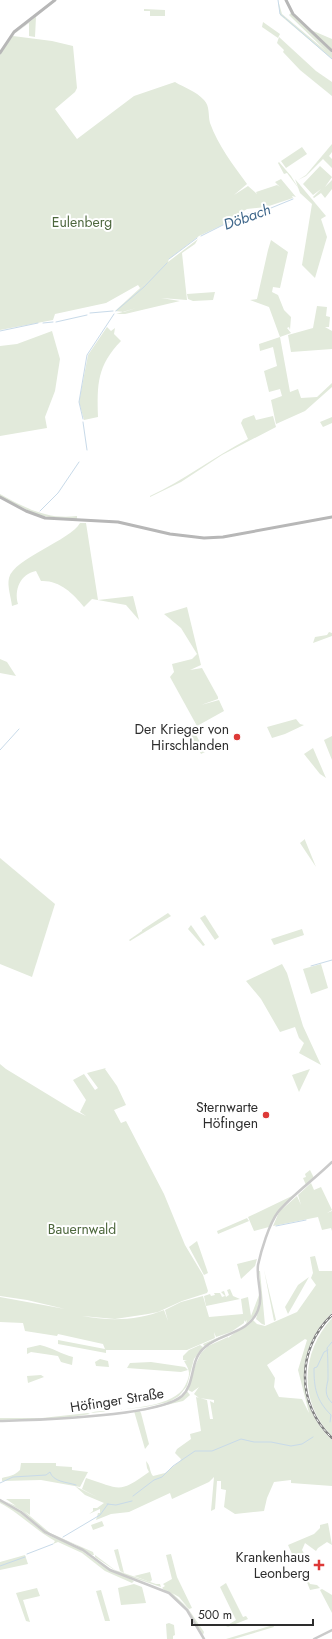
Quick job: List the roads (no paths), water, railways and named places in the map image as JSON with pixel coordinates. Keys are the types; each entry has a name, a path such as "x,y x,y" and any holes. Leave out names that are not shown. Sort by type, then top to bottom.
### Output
{"main road":[{"path":"0,53 13,34 55,0"},
{"path":"286,0 293,14 332,51"},
{"path":"0,497 40,516 55,519 118,522 170,534 215,538 332,517"}],"street":[{"name":"Höfinger Straße","path":"0,1421 57,1420 145,1408 169,1403 181,1396 187,1390 200,1352 204,1348 236,1332 254,1318 261,1300 258,1274 259,1261 276,1215 332,1162"},
{"path":"0,1500 16,1508 45,1532 83,1550 110,1570 168,1593 187,1610 204,1639"},
{"path":"314,1639 332,1630"}],"waterway":[{"path":"278,0 280,14 285,18"},
{"path":"286,19 332,59"},
{"name":"Döbach","path":"201,236 241,216 271,208 293,199"},
{"name":"Döbach","path":"169,259 197,238"},
{"name":"Döbach","path":"116,311 144,287 167,263"},
{"name":"Döbach","path":"90,313 113,311"},
{"path":"83,419 79,402 87,355 114,314"},
{"name":"Döbach","path":"56,322 87,315"},
{"name":"Döbach","path":"43,323 53,322"},
{"name":"Döbach","path":"0,331 38,323"},
{"path":"83,422 87,450"},
{"path":"40,511 58,493 79,462"},
{"path":"0,750 19,729"},
{"path":"311,966 332,960"},
{"path":"276,1226 306,1220"},
{"path":"332,1342 327,1348 328,1380 326,1392 332,1403"},
{"path":"328,1350 324,1352 317,1367 314,1368 314,1375 315,1388 319,1399 331,1415 330,1422"},
{"path":"133,1496 154,1480 162,1477 173,1466 195,1451 212,1451 241,1439 291,1446 302,1444 313,1437"},
{"path":"0,1483 13,1477 46,1475 50,1472 57,1480 76,1485"},
{"path":"107,1504 116,1505 132,1501"},
{"path":"63,1537 100,1515 108,1504"},
{"path":"27,1554 53,1544"},
{"path":"0,1566 25,1557"}],"railway":[{"path":"332,1315 320,1329 312,1344 307,1360 305,1376 307,1393 312,1409 320,1424 332,1438"}],"place":[{"name":"Der Krieger von Hirschlanden","path":"237,737"},
{"name":"Sternwarte Höfingen","path":"266,1115"},
{"name":"Krankenhaus Leonberg","path":"319,1565"}],"park label":[{"name":"Eulenberg","path":"82,222"},
{"name":"Bauernwald","path":"82,1229"}]}
